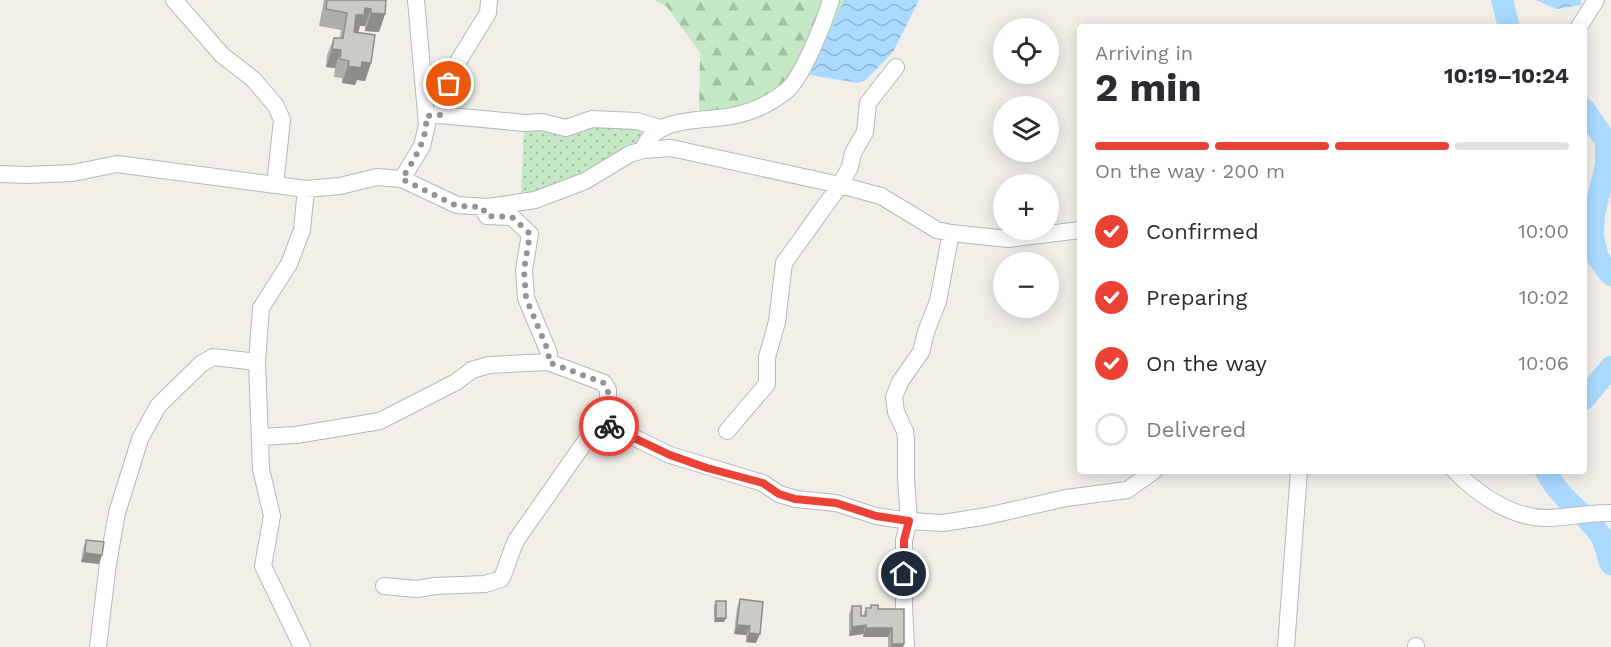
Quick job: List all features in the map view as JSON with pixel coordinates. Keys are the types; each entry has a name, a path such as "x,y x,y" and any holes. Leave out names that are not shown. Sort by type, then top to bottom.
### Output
{"street":[{"path":"174,0 222,55 253,79 276,106 282,120 275,185"},
{"path":"416,0 433,115"},
{"path":"402,179 422,146 427,125 454,68 488,13 489,0"},
{"path":"643,150 646,139 660,128 758,109 788,90 803,66 831,0"},
{"path":"1581,24 1596,0"},
{"path":"727,431 767,384 767,357 777,322 784,263 840,185 865,132 868,103 896,67"},
{"path":"433,115 525,123 542,122 566,128 592,119 637,121 660,128"},
{"path":"0,174 72,173 117,164 306,189 340,186 376,177 402,179 457,206 482,207 535,200 585,181 630,154 643,150 671,148 881,196 937,230 951,233 1008,239 1077,230"},
{"path":"302,647 263,566 272,516 261,469 257,362 261,309 289,264 299,239 306,189"},
{"path":"482,207 487,216 512,217 530,234 524,270 526,298 549,353 548,362"},
{"path":"906,647 904,540 909,521 905,431 896,412 894,397 900,382 921,352 938,301 951,233"},
{"path":"98,647 108,563 117,513 140,439 153,414 158,406 201,364 213,357 257,362"},
{"path":"260,436 296,435 380,420 456,382 472,370 489,365 548,362 604,383 608,390 608,408 517,539 501,579 485,584 417,589 384,586"},
{"path":"600,421 670,455 763,483 779,494 795,499 836,503 876,516 909,521 944,523 1066,498 1127,490 1150,474"},
{"path":"1286,647 1299,474"},
{"path":"1459,474 1503,508 1545,518 1611,513"}],"green space":[{"path":"654,0 844,0 810,75 744,113 699,117 700,53 667,7"},
{"path":"597,125 637,126 651,132 573,179 521,194 524,129 571,135"}],"water":[{"path":"844,0 919,0 893,52 866,80 858,83 810,75"},
{"path":"1536,0 1581,0 1581,5 1556,9"}],"building":[{"path":"327,0 386,0 385,14 371,13 371,9 365,8 364,15 356,15 354,32 375,35 371,63 362,62 361,68 348,66 349,61 340,59 341,50 332,49 334,38 343,38 347,13 326,9"},
{"path":"86,540 104,542 102,555 85,553"},
{"path":"740,599 763,602 760,634 749,633 750,626 737,625"},
{"path":"716,601 726,601 726,618 716,618"},
{"path":"871,605 878,605 878,609 904,609 904,644 892,644 892,628 866,628 866,625 852,627 852,606 861,606 861,616 866,616 866,608 871,608"}],"waterway":[{"path":"1502,0 1508,24"},
{"path":"1587,113 1606,141 1606,165 1594,215 1593,236 1598,258 1611,275"},
{"path":"1587,395 1611,367"},
{"path":"1548,474 1563,496 1601,536 1611,564"}],"way so far":[{"path":"449,84 440,115 426,116 427,125 422,146 402,179 457,206 482,207 487,216 512,217 530,234 524,270 526,298 549,353 548,362 604,383 609,399 608,408 600,421 609,426"}],"route":[{"path":"609,426 670,455 763,483 779,494 795,499 836,503 876,516 909,521 904,540 904,574"}]}
